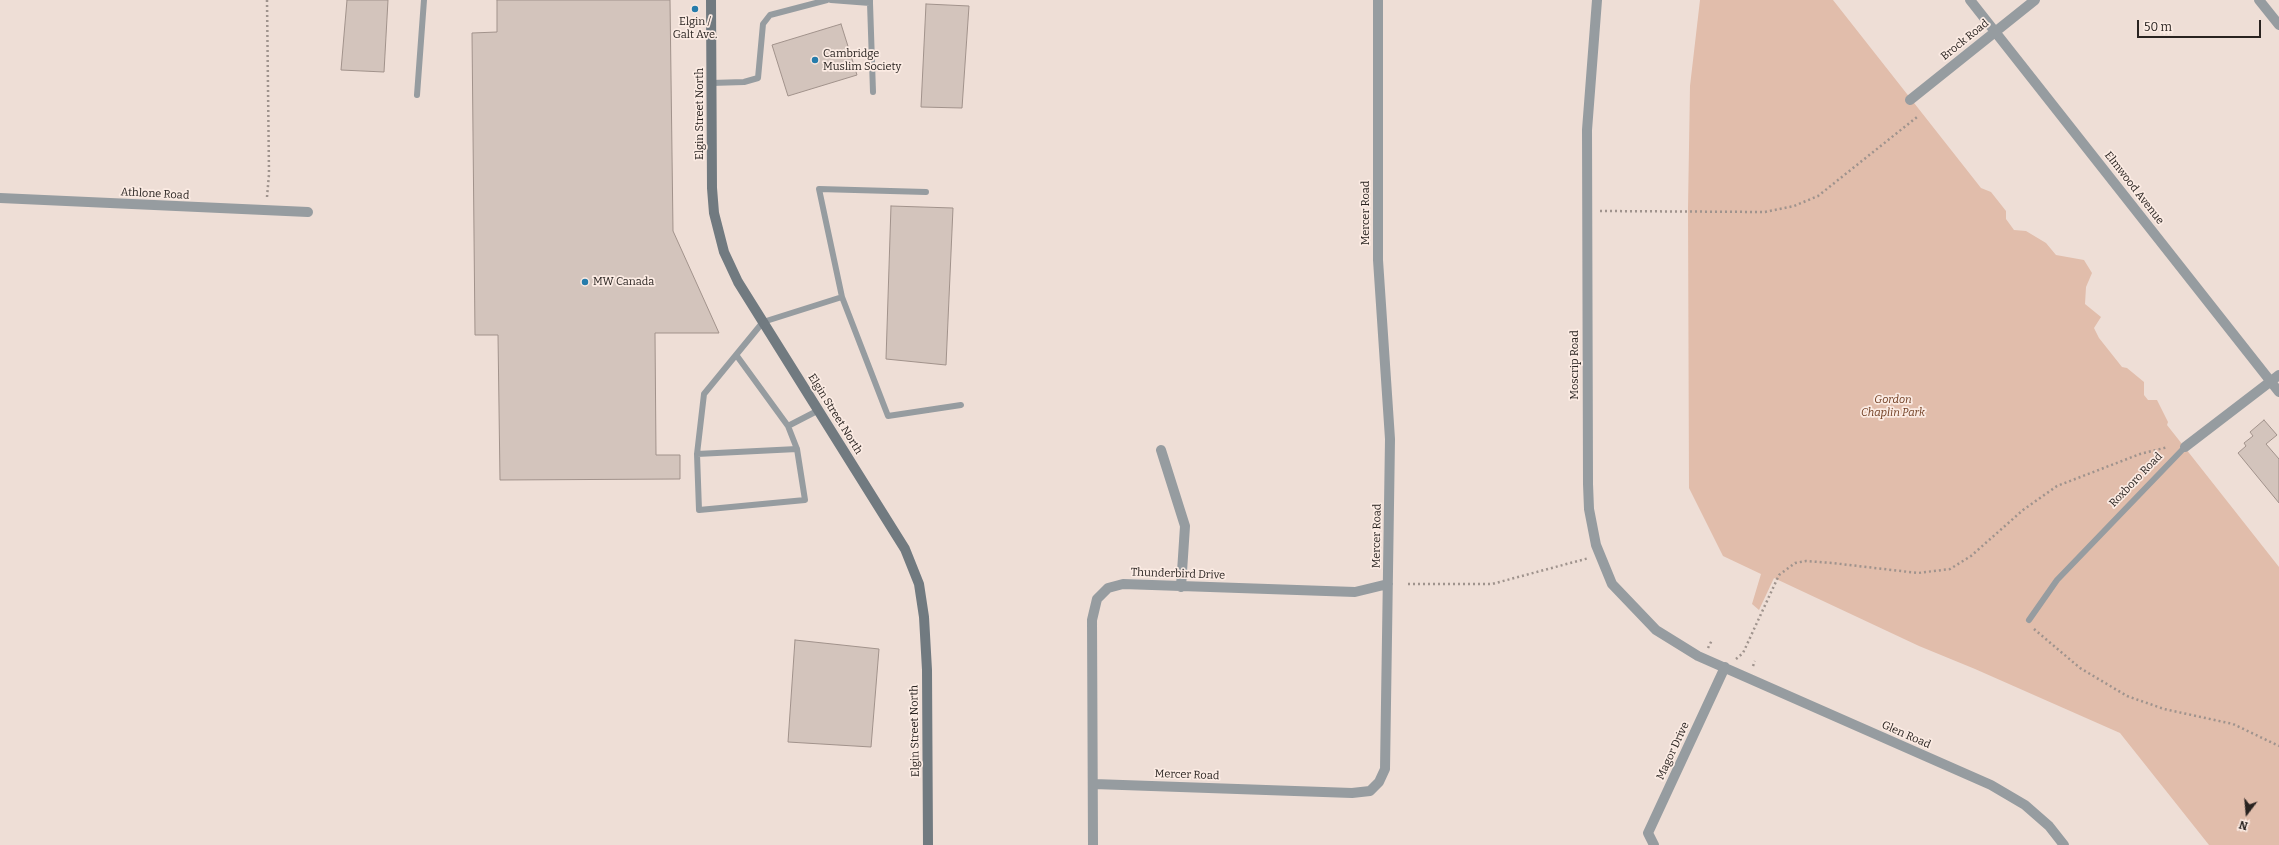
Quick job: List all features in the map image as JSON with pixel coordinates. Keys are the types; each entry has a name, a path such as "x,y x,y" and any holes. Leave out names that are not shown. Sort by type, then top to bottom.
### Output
{"street":[{"name":"Elgin Street North","path":"711,0 714,213 724,252 738,282 905,549 919,584 924,617 927,670 928,845"},
{"name":"Mercer Road","path":"1094,784 1352,793 1370,791 1379,782 1385,769 1390,439 1378,260 1378,0"},
{"name":"Moscrip Road","path":"1597,0 1588,104 1586,211 1589,509 1599,556 1612,584 1656,630 1698,656 1725,667"},
{"name":"Elmwood Avenue","path":"1970,0 2275,378 2279,392"},
{"name":"Brock Road","path":"1910,100 2035,0"},
{"path":"2259,0 2279,25"},
{"name":"Athlone Road","path":"0,198 308,212"},
{"name":"Roxboro Road","path":"2184,447 2275,378"},
{"path":"1161,450 1185,526 1180,587"},
{"name":"Thunderbird Drive","path":"1093,845 1094,784 1092,620 1097,598 1108,588 1123,584 1355,592 1388,584"},
{"name":"Magor Drive","path":"1654,845 1648,833 1725,667"},
{"name":"Glen Road","path":"1725,667 1991,786 2025,805 2048,826 2064,845"}],"lane":[{"path":"417,95 424,0"},
{"path":"711,83 744,82 758,78 763,24 770,14 827,0"},
{"path":"831,0 870,1 873,92"},
{"path":"926,192 819,189 842,297 888,416 961,405"},
{"path":"737,356 788,426 796,449 805,500 699,510 697,454 704,394 737,356 763,322 842,297"},
{"path":"788,426 819,410"},
{"name":"Roxboro Road","path":"2029,620 2057,580 2184,447"},
{"path":"697,454 796,449"}],"path":[{"path":"265,211 269,174 267,0"},
{"path":"1586,211 1765,212 1794,206 1818,196 1917,116"},
{"path":"1725,667 1743,653 1779,574 1795,563 1806,561 1832,563 1918,573 1950,569 1971,556 2023,510 2057,486 2140,454 2169,447"},
{"path":"1408,584 1492,584 1599,556"},
{"path":"2029,620 2032,627 2045,640 2080,668 2127,696 2164,709 2233,724 2279,746"},
{"path":"1708,648 1712,640"}],"green space":[{"name":"Gordon Chaplin Park","path":"1700,0 1833,0 1981,188 1991,192 2006,211 2006,219 2014,230 2026,231 2046,243 2056,255 2084,260 2092,273 2086,287 2085,304 2101,317 2094,328 2099,338 2122,367 2127,368 2144,382 2144,395 2148,400 2157,400 2168,422 2167,425 2279,567 2279,845 2209,845 2120,733 1919,646 1774,578 1759,610 1752,604 1761,574 1723,556 1689,488 1688,208 1690,86"}],"building":[{"path":"347,0 388,0 384,72 341,70"},
{"name":"MW Canada","path":"497,0 670,0 673,231 719,333 655,333 656,455 680,455 680,479 500,480 498,335 475,335 472,33 497,32"},
{"path":"926,4 969,6 962,108 921,107"},
{"name":"Cambridge Muslim Society","path":"841,24 857,75 788,96 772,45"},
{"path":"891,206 953,208 946,365 886,359"},
{"path":"2264,420 2277,435 2266,444 2279,459 2279,503 2238,453 2246,446 2244,443 2253,436 2250,432"},
{"path":"795,640 879,649 871,747 788,742"}],"place":[{"name":"Elgin / Galt Ave.","path":"695,9"},
{"name":"Cambridge Muslim Society","path":"815,60"},
{"name":"MW Canada","path":"585,282"}]}
